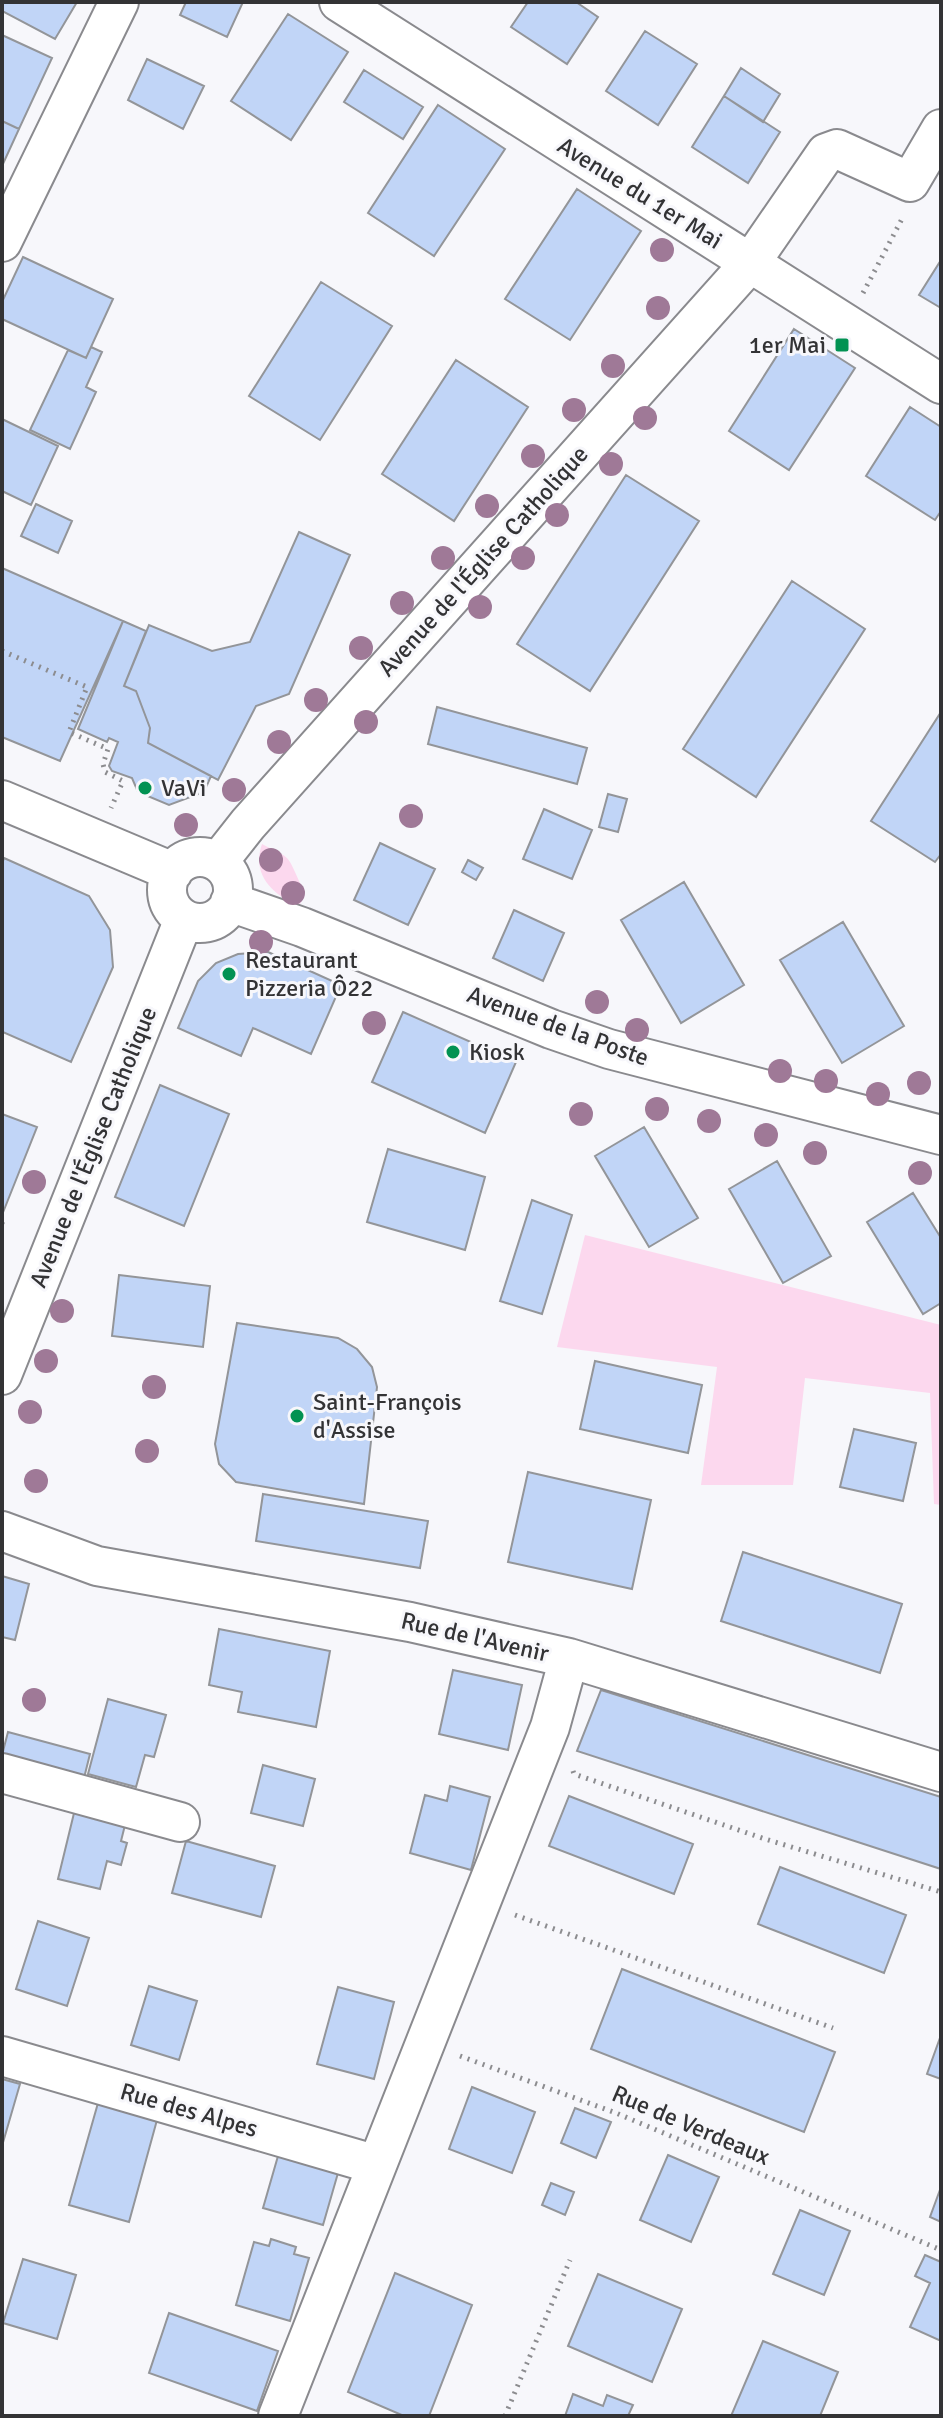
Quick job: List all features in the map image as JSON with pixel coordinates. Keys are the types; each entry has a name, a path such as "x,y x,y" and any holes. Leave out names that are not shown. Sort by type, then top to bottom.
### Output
{"street":[{"path":"2,242 119,2"},
{"name":"Avenue du 1er Mai","path":"339,2 941,384"},
{"name":"Avenue de l'Église Catholique","path":"218,862 268,801 751,262 826,153 837,149 910,182 941,129"},
{"path":"2,800 173,872"},
{"path":"190,858 209,858 218,862 231,880 233,891 226,910 211,921 202,923 184,919 176,913 168,896 167,887 173,872 190,858"},
{"name":"Avenue de la Poste","path":"230,902 302,927 551,1029 609,1049 941,1135"},
{"name":"Avenue de l'Église Catholique","path":"2,1375 184,919"},
{"name":"Rue de l'Avenir","path":"2,1531 97,1566 410,1622 569,1658 941,1772"},
{"path":"278,2416 550,1727 569,1658"},
{"path":"2,1773 180,1822"},
{"name":"Rue des Alpes","path":"2,2056 377,2165"}],"path":[{"path":"856,306 904,214"},
{"path":"2,651 87,687 69,732 108,749 103,764 105,772 123,781 110,813"},
{"path":"550,1727 571,1732 574,1774 765,1839 941,1892"},
{"path":"480,1902 833,2028"},
{"name":"Rue de Verdeaux","path":"424,2043 616,2113 941,2250"},
{"path":"505,2416 570,2260"}],"shaded area":[{"path":"262,844 282,854 292,865 303,891 299,906 273,890 262,874 259,855"},
{"path":"585,1235 941,1325 941,1505 934,1504 930,1393 805,1378 793,1485 701,1485 717,1367 557,1347"}],"building":[{"path":"2,2 77,2 55,39 2,11"},
{"path":"186,2 243,2 227,37 180,15"},
{"path":"528,2 576,2 598,17 567,64 511,27"},
{"path":"288,14 348,52 291,140 231,101"},
{"path":"645,31 697,64 658,125 606,91"},
{"path":"2,35 52,58 19,129 2,121"},
{"path":"147,59 204,86 183,129 128,100"},
{"path":"741,68 780,94 763,122 724,96"},
{"path":"364,70 423,107 403,139 344,102"},
{"path":"724,96 780,132 748,183 692,147"},
{"path":"438,105 505,149 434,256 368,213"},
{"path":"2,121 19,129 2,166"},
{"path":"577,189 641,231 570,340 505,299"},
{"path":"23,257 113,299 86,358 2,319 2,302"},
{"path":"941,260 941,308 919,295"},
{"path":"321,282 392,326 320,440 249,396"},
{"path":"794,329 855,368 789,470 729,431"},
{"path":"91,347 102,352 86,387 96,392 70,449 30,430 68,350 86,358"},
{"path":"456,360 528,407 454,521 382,474"},
{"path":"910,407 941,427 941,511 935,520 866,476"},
{"path":"2,419 58,446 31,505 2,491"},
{"path":"626,475 699,521 590,691 517,644"},
{"path":"36,504 72,521 58,553 21,536"},
{"path":"299,532 350,555 289,694 256,706 218,780 148,743 150,728 136,691 124,686 149,625 212,651 250,642"},
{"path":"2,568 123,621 60,761 2,737"},
{"path":"792,581 865,629 756,797 683,749"},
{"path":"123,621 146,631 124,686 136,691 150,728 148,743 211,776 204,792 169,805 138,792 132,778 112,771 109,766 118,742 109,738 107,742 78,729"},
{"path":"437,707 587,748 577,784 428,744"},
{"path":"941,712 941,854 935,862 871,821"},
{"path":"608,794 627,799 618,832 599,827"},
{"path":"544,809 592,830 572,879 523,859"},
{"path":"380,843 435,869 408,925 354,900"},
{"path":"4,858 89,896 110,930 113,967 71,1062 2,1034"},
{"path":"468,860 483,868 476,880 462,872"},
{"path":"684,882 744,985 681,1023 621,920"},
{"path":"514,910 564,933 543,981 493,958"},
{"path":"843,922 904,1026 842,1063 780,960"},
{"path":"268,952 341,985 311,1054 253,1028 241,1056 178,1028 198,981 216,963 238,954"},
{"path":"403,1012 516,1062 485,1133 372,1082"},
{"path":"160,1085 229,1114 184,1226 115,1197"},
{"path":"2,1114 37,1127 2,1215"},
{"path":"644,1127 698,1218 649,1247 595,1156"},
{"path":"388,1149 485,1177 465,1250 367,1222"},
{"path":"777,1161 831,1256 783,1283 729,1189"},
{"path":"913,1193 941,1238 941,1303 923,1314 867,1222"},
{"path":"532,1200 572,1215 542,1314 500,1301"},
{"path":"119,1275 210,1286 203,1347 112,1336"},
{"name":"Saint-François d'Assise","path":"237,1323 338,1338 357,1349 372,1367 377,1387 364,1504 236,1482 219,1464 215,1444"},
{"path":"595,1361 702,1385 688,1453 580,1429"},
{"path":"854,1429 916,1443 903,1501 840,1487"},
{"path":"528,1472 651,1500 632,1589 508,1562"},
{"path":"263,1494 428,1521 420,1568 256,1541"},
{"path":"743,1552 902,1604 880,1673 721,1621"},
{"path":"2,1576 29,1584 15,1640 2,1637"},
{"path":"219,1629 330,1651 316,1727 238,1712 242,1692 209,1685"},
{"path":"453,1670 522,1685 508,1750 439,1734"},
{"path":"601,1690 941,1797 941,1869 577,1751"},
{"path":"108,1699 166,1715 154,1757 145,1755 136,1787 88,1774"},
{"path":"8,1732 90,1754 84,1778 2,1755"},
{"path":"263,1765 315,1779 303,1826 251,1813"},
{"path":"450,1786 490,1797 471,1870 410,1853 425,1795 447,1801"},
{"path":"569,1796 693,1844 674,1894 549,1846"},
{"path":"75,1809 126,1821 121,1841 127,1843 121,1865 107,1861 100,1889 58,1879"},
{"path":"186,1841 275,1866 261,1917 172,1893"},
{"path":"780,1867 906,1915 884,1973 758,1924"},
{"path":"38,1921 89,1938 67,2006 16,1989"},
{"path":"622,1969 835,2052 804,2132 591,2049"},
{"path":"149,1986 197,2001 179,2060 131,2045"},
{"path":"338,1987 394,2002 374,2079 317,2064"},
{"path":"941,2035 941,2079 927,2074"},
{"path":"2,2079 20,2084 2,2146"},
{"path":"472,2087 535,2112 512,2173 449,2149"},
{"path":"98,2103 157,2120 129,2222 69,2205"},
{"path":"575,2108 611,2122 596,2158 561,2143"},
{"path":"668,2155 719,2177 691,2242 640,2220"},
{"path":"278,2156 338,2173 323,2225 263,2208"},
{"path":"551,2183 574,2192 565,2215 542,2205"},
{"path":"941,2187 941,2222 930,2217"},
{"path":"800,2210 850,2231 824,2295 773,2274"},
{"path":"271,2239 296,2247 294,2254 309,2258 290,2321 236,2305 254,2242 269,2246"},
{"path":"925,2255 941,2262 941,2341 910,2327 930,2283 915,2276"},
{"path":"23,2259 76,2275 57,2339 3,2323"},
{"path":"395,2273 472,2305 429,2416 404,2416 348,2392"},
{"path":"598,2274 682,2309 652,2382 568,2346"},
{"path":"169,2313 278,2351 257,2411 149,2373"},
{"path":"763,2341 838,2372 820,2416 731,2416"},
{"path":"573,2394 603,2406 607,2395 633,2405 628,2416 565,2416"}],"place":[{"name":"1er Mai","path":"842,345"},
{"name":"VaVi","path":"145,788"},
{"name":"Restaurant Pizzeria Ô22","path":"229,974"},
{"name":"Kiosk","path":"453,1052"},
{"name":"Saint-François d'Assise","path":"297,1416"}]}
